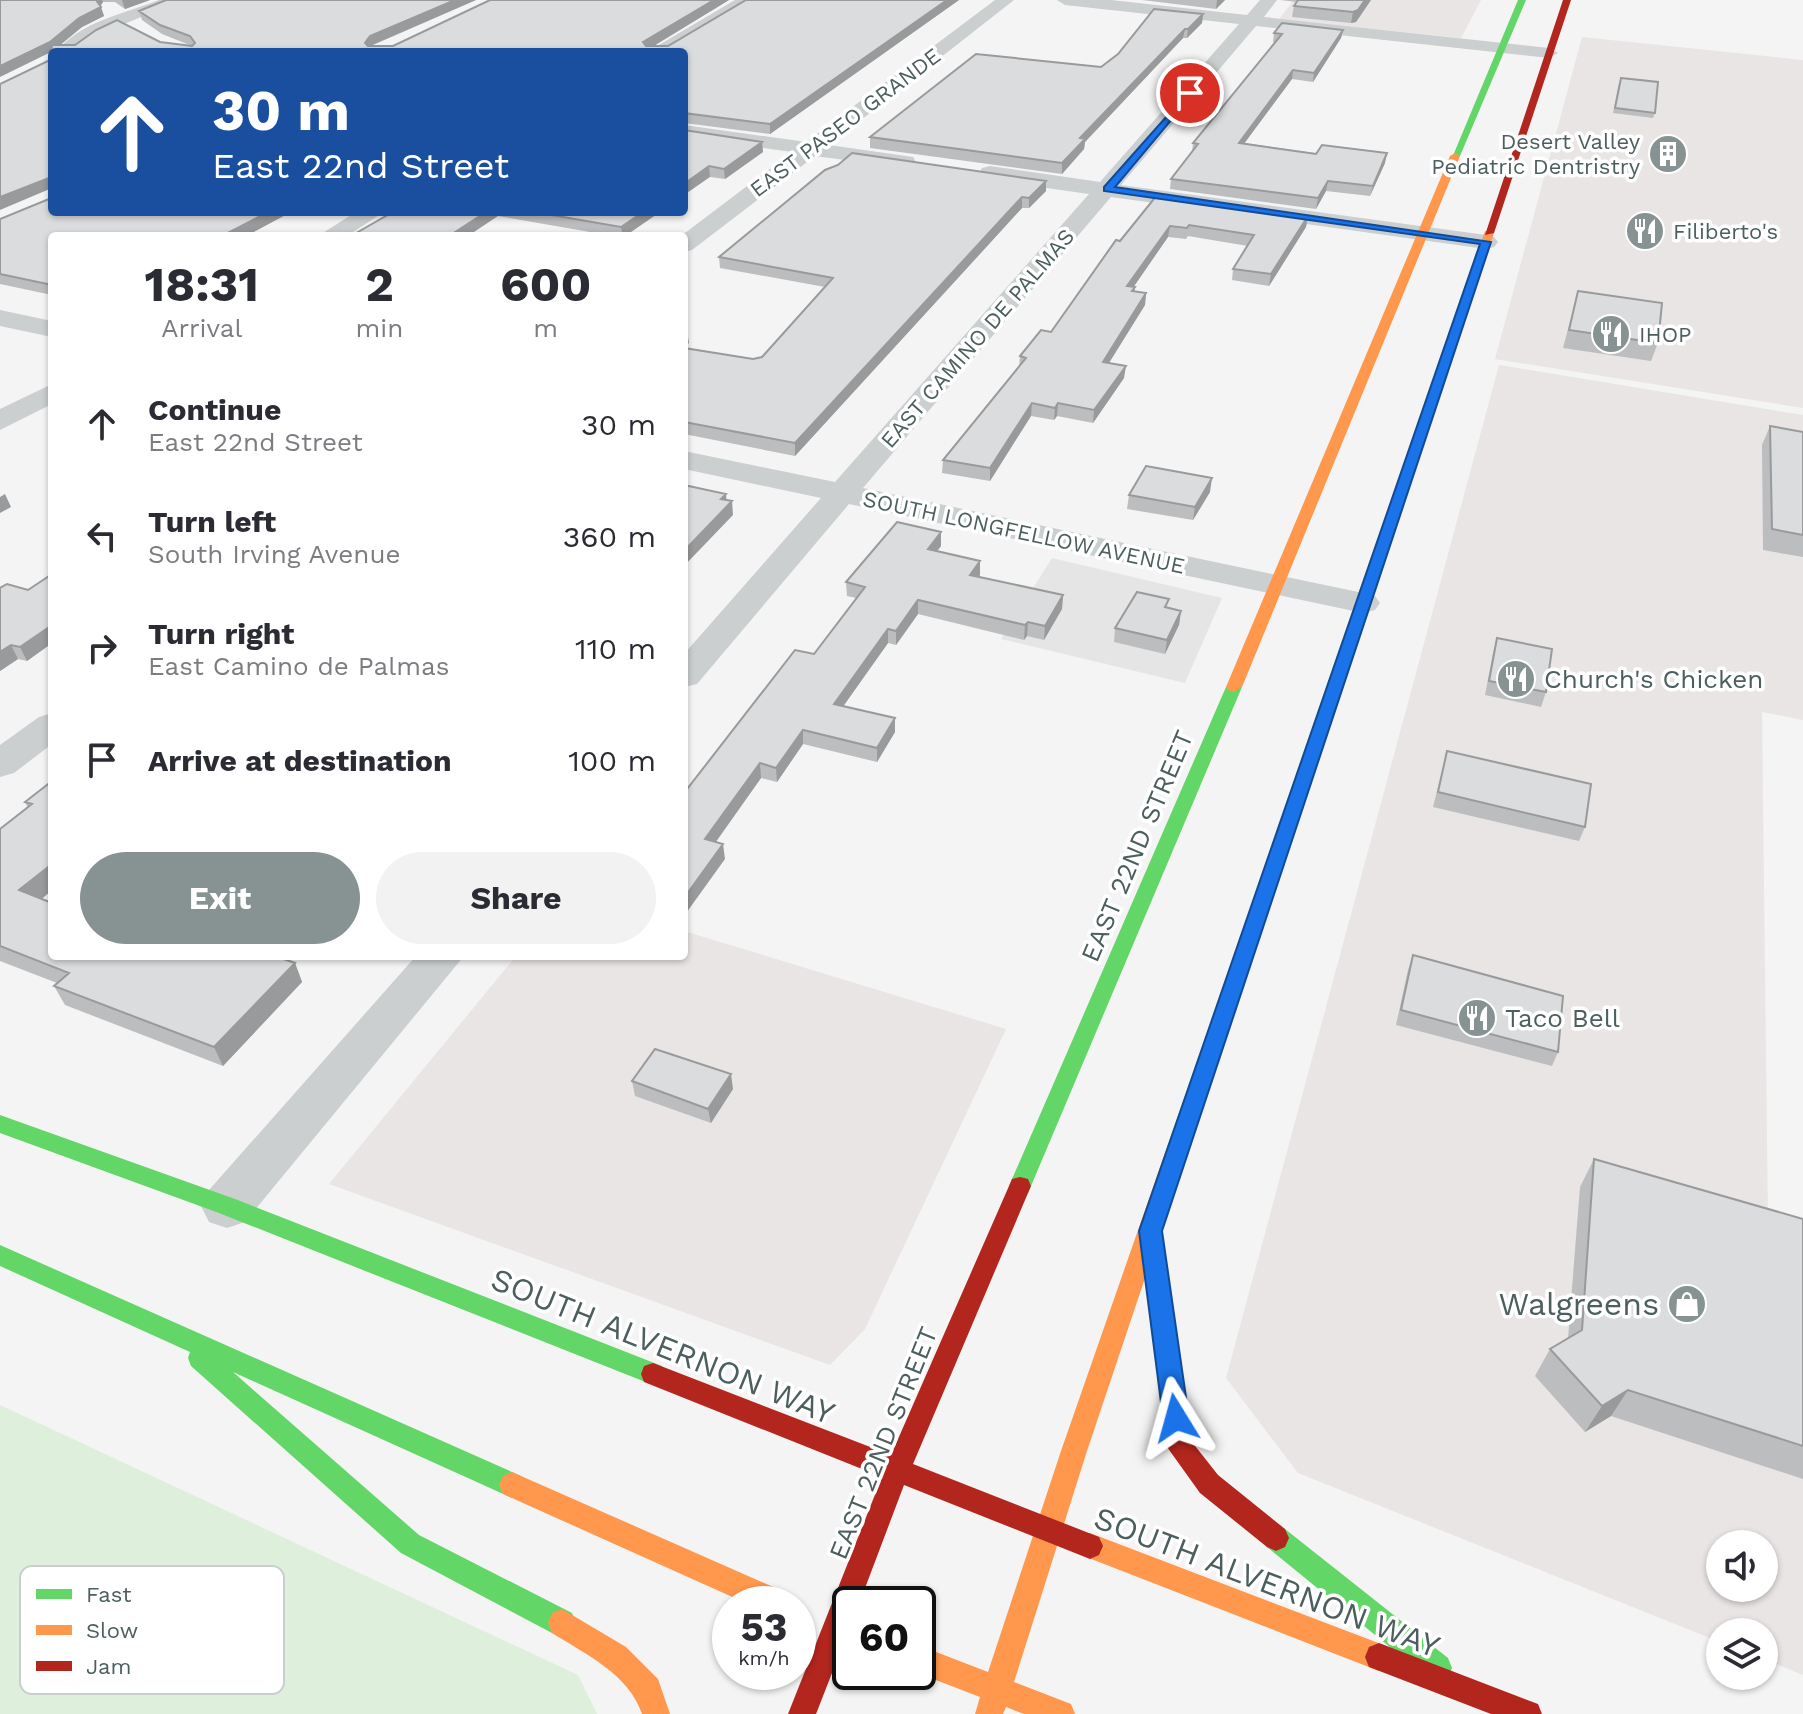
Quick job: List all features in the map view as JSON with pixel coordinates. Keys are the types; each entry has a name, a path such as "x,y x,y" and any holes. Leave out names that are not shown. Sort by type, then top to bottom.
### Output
{"main road":[{"name":"EAST 22ND STREET","path":"853,1586 897,1471 1278,586 1422,233 1522,0"},
{"path":"989,1714 1048,1530 1567,0"},
{"name":"SOUTH ALVERNON WAY","path":"0,1124 227,1206 1048,1530 1528,1714"},
{"path":"1150,1231 1180,1447 1209,1484 1464,1690"},
{"path":"0,1255 739,1586"},
{"path":"168,1329 410,1544 566,1625 616,1657 648,1689 656,1714"},
{"name":"EAST 22ND STREET","path":"802,1714 832,1639"},
{"path":"936,1665 1061,1714"}],"street":[{"path":"110,0 108,10 145,33"},
{"path":"69,48 102,24 174,0"},
{"path":"663,48 747,0"},
{"name":"EAST PASEO GRANDE","path":"688,242 1006,0"},
{"path":"1065,0 1261,10 1549,53"},
{"name":"EAST CAMINO DE PALMAS","path":"688,671 1261,10"},
{"path":"688,132 934,166"},
{"path":"966,170 1486,242"},
{"path":"337,232 366,216"},
{"path":"0,318 48,328"},
{"path":"0,421 48,394"},
{"name":"SOUTH LONGFELLOW AVENUE","path":"688,461 1363,603"},
{"path":"0,764 48,728"},
{"path":"227,1206 439,960"}],"shaded area":[{"path":"1294,0 1481,0 1461,38 1279,19"},
{"path":"1582,37 1803,60 1803,408 1495,359"},
{"path":"1499,365 1803,415 1803,720 1762,712 1768,1226 1803,1237 1803,1675 1778,1665 1778,1618 1706,1618 1706,1636 1298,1473 1226,1378"},
{"path":"1052,558 1222,598 1185,683 1001,639"},
{"path":"688,932 1006,1029 865,1329 830,1365 329,1184 513,960 688,960"}],"green space":[{"path":"0,1405 578,1675 597,1714 0,1714"}],"building":[{"path":"0,0 96,0 101,7 79,18 50,42 0,66"},
{"path":"166,0 455,0 370,36 365,43 368,46 393,46 490,0 714,0 643,42 646,46 668,46 746,0 947,0 770,124 688,114 688,48 52,48 52,45 75,45 117,20 160,42 192,46 195,43 190,36 160,25 139,11"},
{"path":"1298,0 1365,0 1353,12 1294,6"},
{"path":"1154,9 1203,14 1080,138 1085,139 1062,163 870,137 976,54 1101,67 1118,54"},
{"path":"1282,23 1343,30 1314,73 1293,70 1239,143 1316,154 1322,145 1387,153 1373,186 1328,181 1318,198 1171,179 1198,144 1193,143 1282,34 1274,33"},
{"path":"48,61 48,178 0,197 0,84"},
{"path":"1621,78 1658,82 1655,113 1615,108"},
{"path":"688,131 762,142 724,169 709,166 688,181"},
{"path":"852,153 1046,181 1029,198 1022,197 795,443 688,423 688,349 753,359 762,357 833,278 719,257 825,170 838,165"},
{"path":"1157,195 1308,216 1271,274 1233,269 1254,235 1189,225 1187,228 1170,226 1127,286 1135,287 1132,291 1146,293 1103,362 1126,366 1094,410 1058,403 1055,408 1032,403 990,468 943,460 1026,358 1020,356 1041,330 1051,332 1116,240 1120,241"},
{"path":"48,199 48,216 260,216 230,232 48,232 48,284 0,274 0,219"},
{"path":"386,216 480,216 455,232 358,232"},
{"path":"557,216 637,216 621,227"},
{"path":"1578,291 1662,303 1658,343 1569,330"},
{"path":"1770,426 1803,432 1803,535 1772,529"},
{"path":"1146,466 1212,478 1195,507 1129,495"},
{"path":"688,486 726,494 721,499 732,501 688,547"},
{"path":"897,522 941,532 928,549 980,561 970,575 1063,595 1045,626 1028,622 1025,625 918,600 896,631 888,629 834,704 895,718 877,748 803,730 776,768 760,763 705,839 723,844 688,892 688,788 795,650 814,654 865,587 846,582"},
{"path":"48,577 48,628 20,647 11,645 0,652 0,588 7,584 28,590"},
{"path":"1137,592 1169,599 1165,607 1181,611 1167,640 1115,628"},
{"name":"Church's Chicken","path":"1497,638 1552,649 1546,692 1489,681"},
{"path":"1447,751 1591,784 1585,827 1438,792"},
{"path":"48,784 48,867 19,890 48,901 48,960 286,960 295,963 214,1047 54,986 69,973 0,946 0,829 32,804 25,802"},
{"name":"Taco Bell","path":"1413,955 1563,996 1558,1052 1401,1010"},
{"path":"655,1049 731,1074 708,1109 632,1081"},
{"name":"Walgreens","path":"1594,1159 1803,1219 1803,1446 1628,1390 1602,1406 1550,1349 1582,1330"}],"traffic: fast":[{"path":"1455,156 1522,0"},
{"path":"1020,1186 1234,687"},
{"path":"1178,1147 1314,751"},
{"path":"0,1124 227,1206 653,1374"},
{"path":"0,1255 512,1485"},
{"path":"200,1358 410,1544 562,1623"},
{"path":"1276,1538 1438,1668"}],"traffic: slow":[{"path":"1234,687 1455,156"},
{"path":"1314,751 1489,233"},
{"path":"989,1714 1074,1451 1178,1147"},
{"path":"512,1485 739,1586"},
{"path":"1090,1546 1379,1657"},
{"path":"562,1623 616,1657 648,1689 656,1714"},
{"path":"936,1666 1061,1714"}],"traffic: jam":[{"path":"1489,233 1567,0"},
{"path":"802,1714 897,1471 1020,1186"},
{"path":"1152,1242 1180,1447 1209,1484 1276,1538"},
{"path":"653,1374 1090,1546"},
{"path":"1379,1657 1528,1714"}],"place":[{"name":"Desert Valley Pediatric Dentristry","path":"1668,154"},
{"name":"Filiberto's","path":"1645,231"},
{"name":"IHOP","path":"1611,334"},
{"name":"Church's Chicken","path":"1516,679"},
{"name":"Taco Bell","path":"1477,1018"},
{"name":"Walgreens","path":"1687,1304"}],"route":[{"path":"1176,1418 1150,1231 1486,242 1108,189 1190,93"}]}
